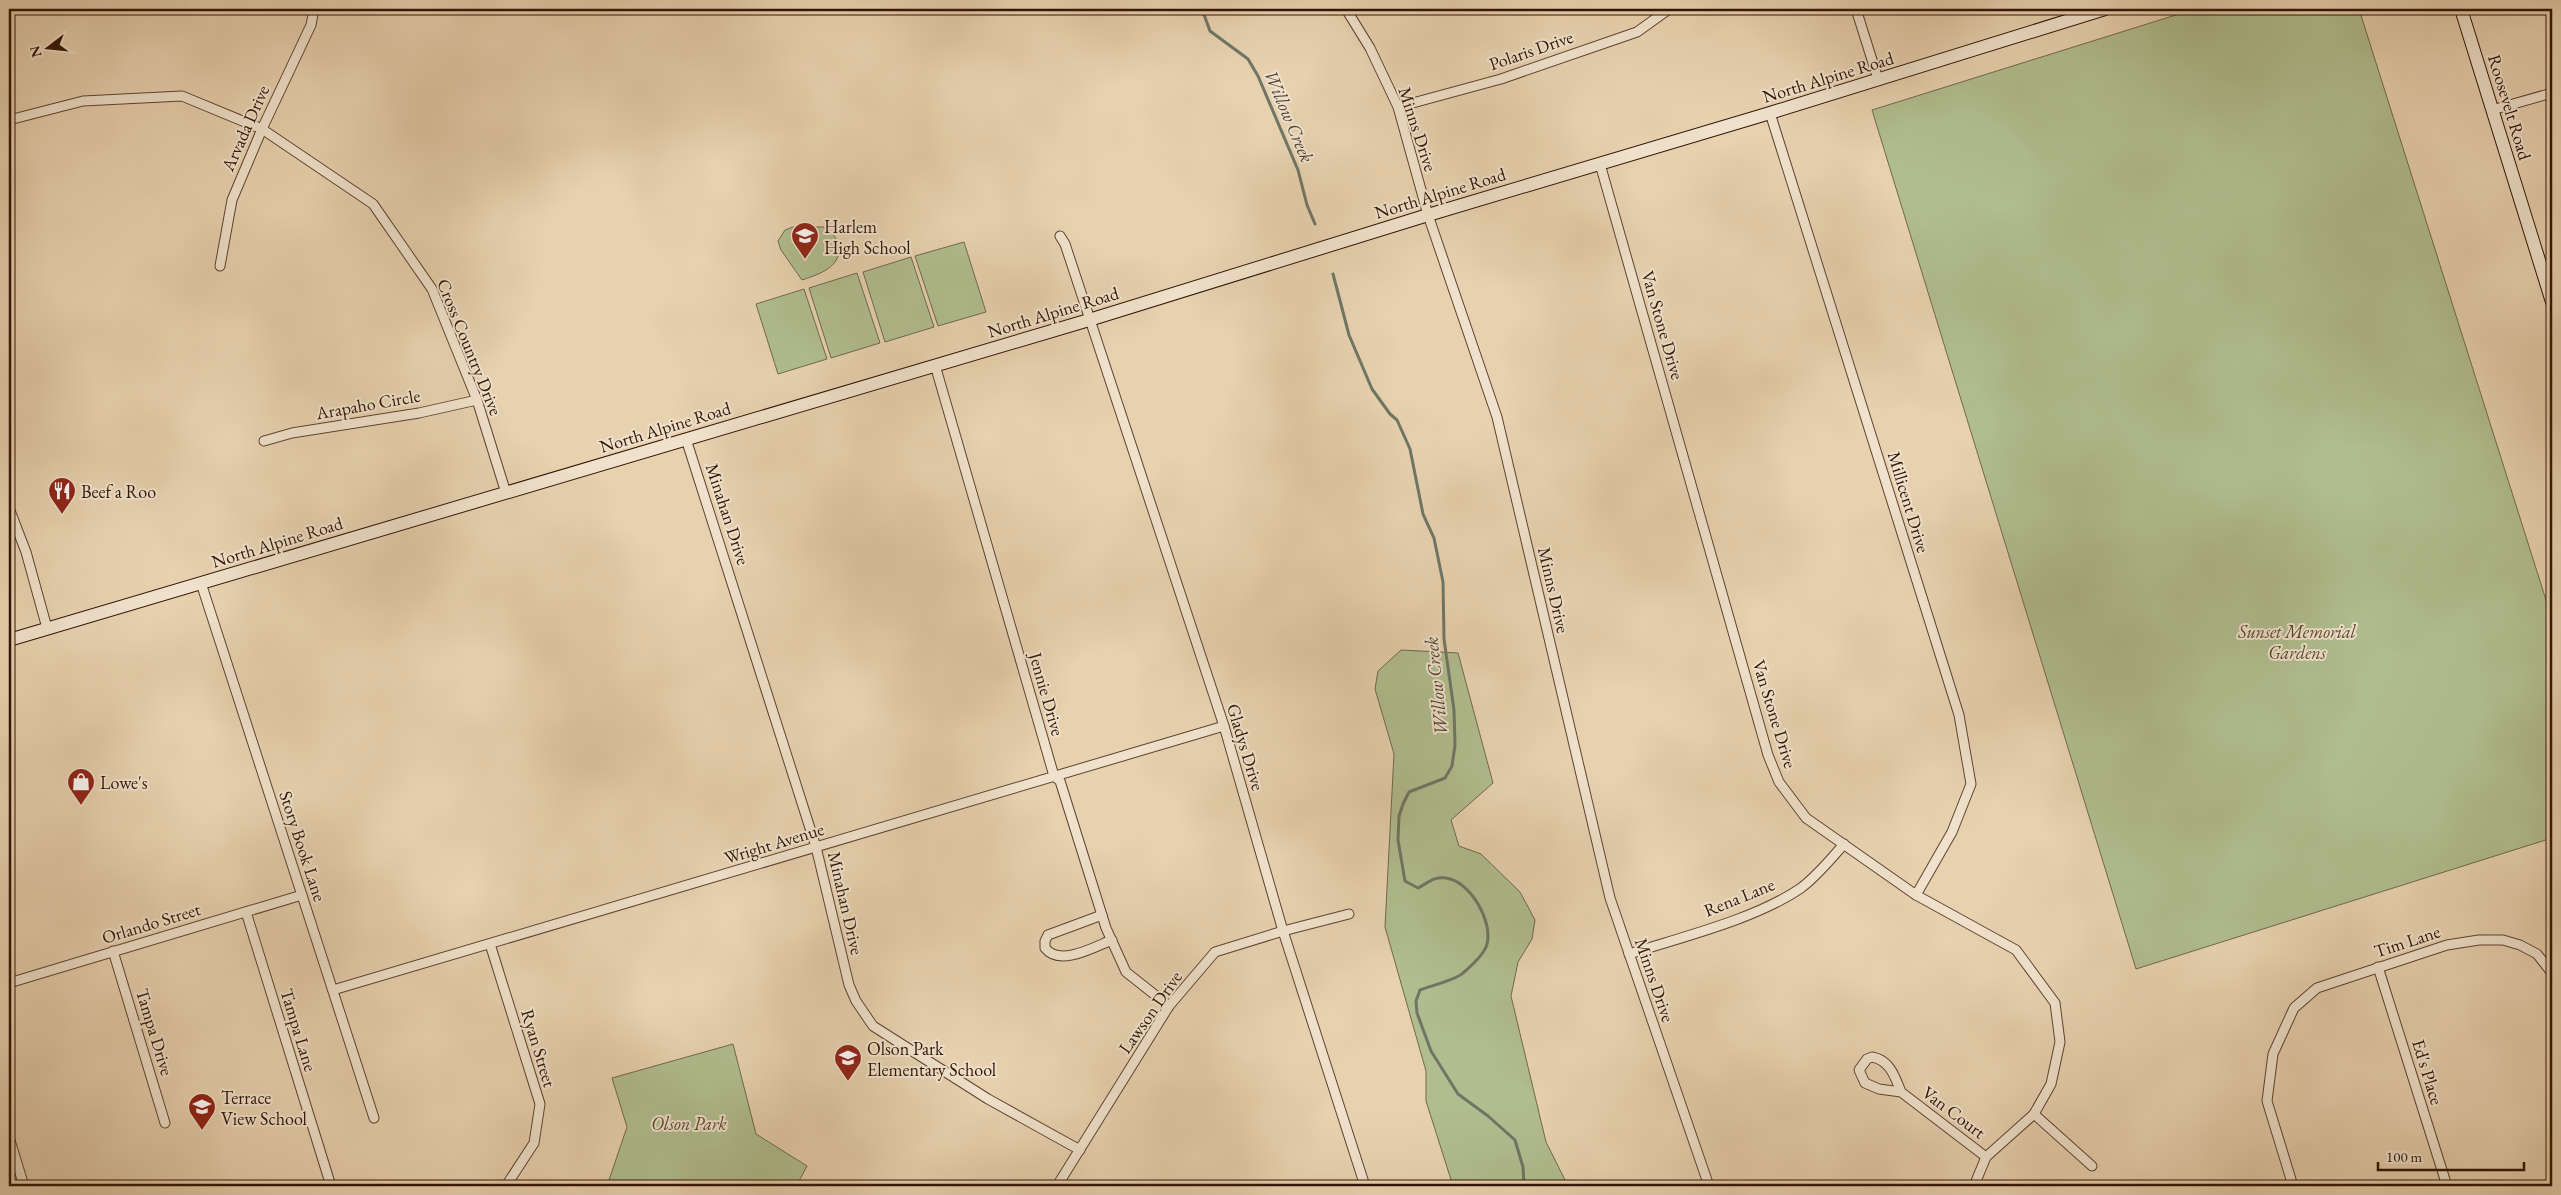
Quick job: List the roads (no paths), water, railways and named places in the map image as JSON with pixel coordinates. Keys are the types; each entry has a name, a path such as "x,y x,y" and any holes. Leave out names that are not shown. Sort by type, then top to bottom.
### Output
{"main road":[{"name":"North Alpine Road","path":"9,640 1089,320 2105,9"},
{"name":"Roosevelt Road","path":"2461,9 2552,302"}],"street":[{"name":"Arvada Drive","path":"220,266 232,200 262,129 311,26 314,9"},
{"name":"Minns Drive","path":"1346,9 1370,48 1398,108 1428,215 1497,416 1610,898 1709,1186"},
{"name":"Polaris Drive","path":"1398,108 1501,79 1637,32 1669,9"},
{"path":"1856,9 1878,79"},
{"path":"2492,110 2552,93"},
{"name":"Cross Country Drive","path":"9,120 82,101 182,96 262,129 373,204 432,289 477,400 506,492"},
{"name":"Millicent Drive","path":"1770,113 1959,715 1971,784 1952,832 1916,895"},
{"name":"Van Stone Drive","path":"1600,164 1768,755 1779,782 1806,818 1916,895 2016,950 2055,1003 2060,1042 2051,1084 2034,1114 1986,1157 1974,1186"},
{"name":"Gladys Drive","path":"1060,236 1065,244 1224,726 1283,931 1365,1186"},
{"name":"Jennie Drive","path":"935,365 1054,776 1060,781 1102,915 1126,972 1169,1006"},
{"name":"Arapaho Circle","path":"264,441 292,433 419,413 477,400"},
{"name":"Minahan Drive","path":"686,439 816,847 849,985 856,1001 873,1026 988,1099 1080,1150"},
{"path":"9,508 26,552 47,628"},
{"name":"Story Book Lane","path":"201,583 374,1118"},
{"name":"Wright Avenue","path":"333,990 1224,726"},
{"name":"Rena Lane","path":"1630,954 1737,918 1778,900 1800,888 1822,870 1844,844"},
{"name":"Orlando Street","path":"9,983 302,895"},
{"name":"Tampa Lane","path":"246,912 331,1186"},
{"name":"Lawson Drive","path":"1057,1186 1169,1006 1215,952 1283,931 1349,914"},
{"path":"1102,915 1048,935 1044,941 1045,948 1054,956 1062,957 1112,940"},
{"name":"Tim Lane","path":"2293,1186 2267,1102 2274,1054 2294,1008 2317,988 2447,945 2479,940 2503,940 2520,944 2537,954 2552,973"},
{"name":"Ryan Street","path":"490,944 540,1104 534,1143 506,1186"},
{"name":"Tampa Drive","path":"114,952 166,1123"},
{"name":"Ed's Place","path":"2378,967 2447,1186"},
{"name":"Van Court","path":"1901,1092 1879,1089 1865,1083 1859,1070 1862,1064 1872,1057 1880,1058 1889,1066 1901,1092 1986,1157"},
{"path":"2034,1114 2092,1166"},
{"path":"9,1137 24,1186"}],"waterway":[{"name":"Willow Creek","path":"1202,9 1210,31 1248,59 1258,76 1298,170 1307,205 1315,224"},
{"name":"Willow Creek","path":"1333,274 1349,335 1372,389 1390,414 1397,420 1410,449 1423,514 1434,538 1443,582 1444,639 1454,710 1455,745 1452,766 1445,778 1409,792 1403,804 1399,816 1398,840 1405,881 1418,888 1431,880 1446,878 1463,886 1478,903 1488,935 1486,948 1477,960 1460,976 1420,990 1416,1001 1417,1013 1431,1051 1458,1094 1488,1116 1515,1140 1523,1167 1524,1186"}],"place":[{"name":"Harlem High School","path":"805,260"},
{"name":"Beef a Roo","path":"62,515"},
{"name":"Lowe's","path":"81,806"},
{"name":"Olson Park Elementary School","path":"848,1082"},
{"name":"Terrace View School","path":"202,1131"}],"park label":[{"name":"Sunset Memorial Gardens","path":"2297,641"},
{"name":"Olson Park","path":"689,1123"}]}
